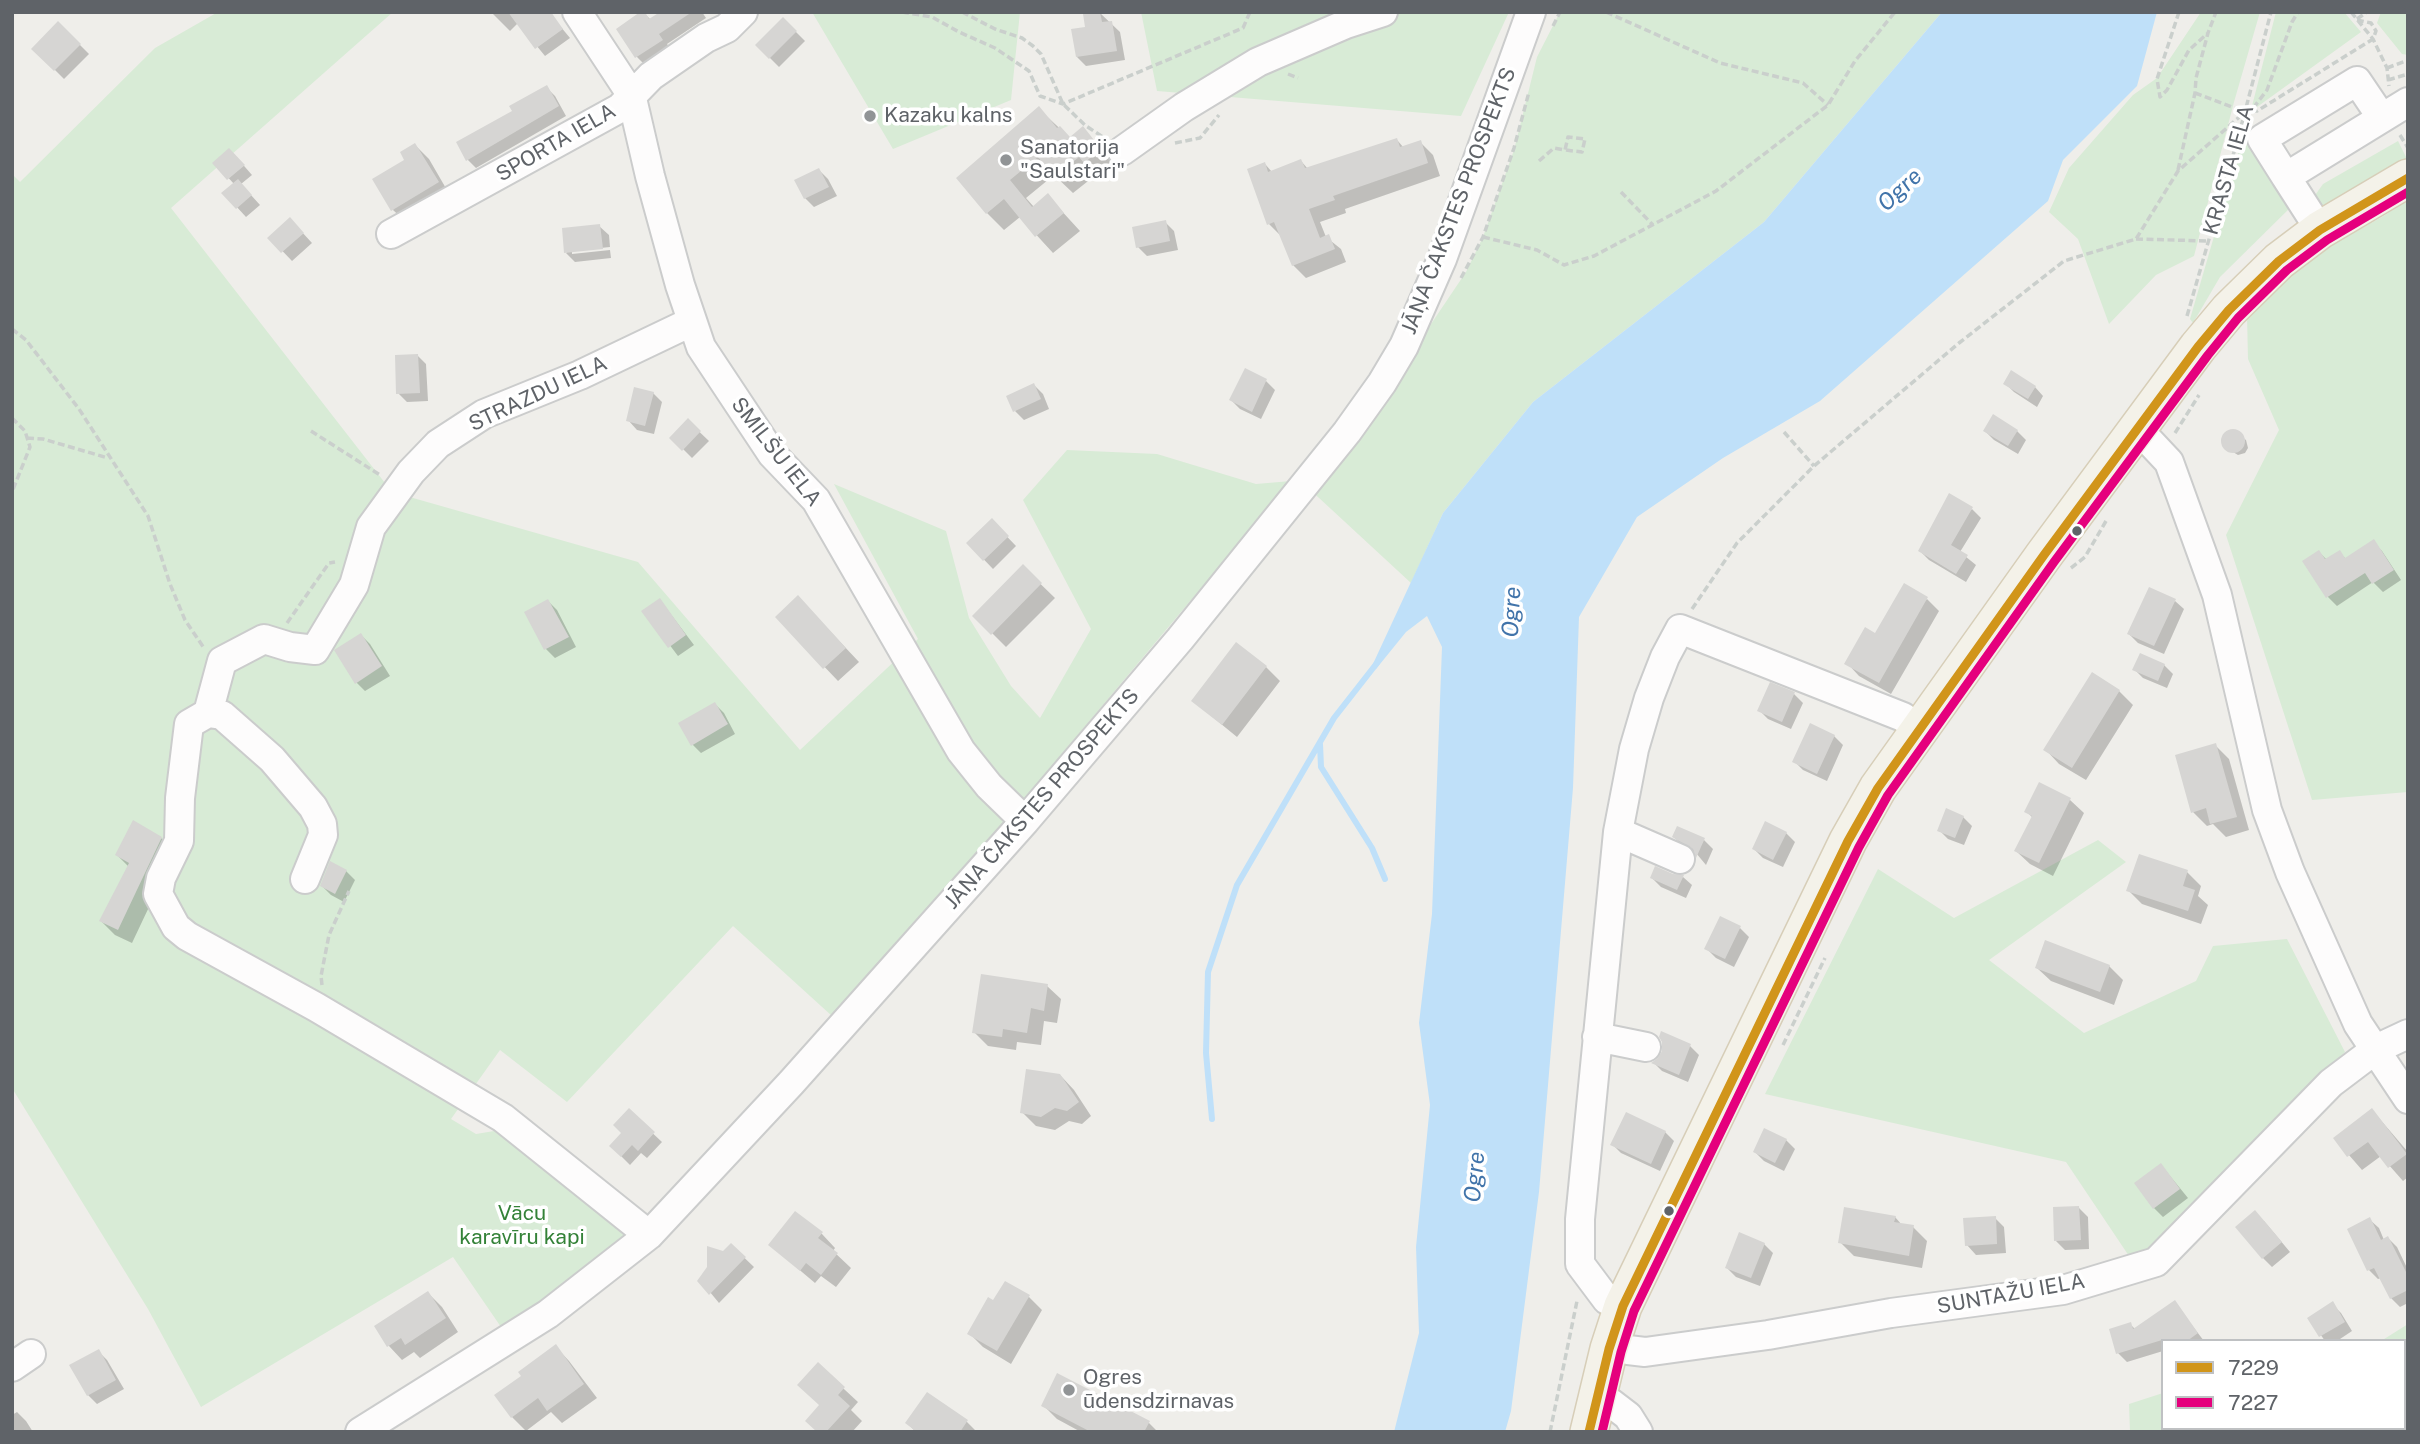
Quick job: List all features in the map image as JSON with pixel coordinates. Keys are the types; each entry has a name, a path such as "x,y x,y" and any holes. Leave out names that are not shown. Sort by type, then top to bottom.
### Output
{"main road":[{"path":"1592,1415 1623,1306 1848,841 1878,788 1918,729 2197,347 2229,310 2279,261 2320,230 2408,178"}],"street":[{"name":"SMILŠU IELA","path":"577,12 631,94 650,176 691,322 701,347 772,454 816,500 961,751 989,786 1025,821"},
{"name":"SPORTA IELA","path":"391,234 620,108 651,76 706,38 727,28 743,12"},
{"path":"1122,151 1184,107 1258,62 1346,24 1383,12"},
{"name":"JĀŅA ČAKSTES PROSPEKTS","path":"360,1432 548,1314 649,1235 791,1083 1025,821 1180,639 1348,432 1382,383 1416,321 1442,259 1531,12"},
{"path":"2320,230 2262,139 2357,81 2382,118"},
{"path":"2286,177 2408,102"},
{"name":"STRAZDU IELA","path":"264,639 290,648 315,650 354,585 371,527 411,472 438,444 484,414 580,375 691,322"},
{"path":"2138,429 2169,462 2217,594 2267,810 2290,872 2358,1024 2408,1099"},
{"path":"1623,1306 1607,1300 1580,1264 1580,1219 1618,832 1634,749 1649,698 1680,629 1903,718 1918,729"},
{"path":"208,713 222,661 264,639"},
{"path":"305,879 323,835 322,824 313,807 272,759 222,715 208,713 189,724 180,798 179,841 160,878 158,894 177,927 187,936 326,1012 517,1127 649,1235"},
{"path":"1618,832 1679,859"},
{"name":"SUNTAŽU IELA","path":"1612,1341 1628,1350 1645,1352 1768,1335 1891,1313 2063,1290 2156,1262 2332,1083 2376,1049 2408,1034"},
{"path":"1597,1037 1646,1047"},
{"path":"1592,1415 1611,1403 1628,1416 1638,1432"}],"path":[{"path":"902,12 932,17 995,48 1029,71 1040,96 1063,104 1243,28 1250,12"},
{"path":"962,12 995,29 1022,38 1033,46 1041,54 1063,104 1086,126 1122,151"},
{"path":"1548,35 1560,12"},
{"path":"1606,12 1720,63 1802,83 1828,105"},
{"path":"1532,80 1514,148 1483,237 1537,250 1564,265 1594,256 1716,191 1828,105 1855,61 1895,12"},
{"path":"2179,12 2157,79 2160,97 2167,90 2189,50 2208,33"},
{"path":"2178,171 2196,78 2216,12"},
{"name":"KRASTA IELA","path":"2184,326 2248,112 2271,12"},
{"path":"2136,239 2178,171 2248,112 2267,89 2298,12"},
{"path":"2195,93 2248,112 2257,111 2373,39 2376,31 2371,23 2357,20 2367,12"},
{"path":"2387,68 2408,60"},
{"path":"2388,80 2408,74"},
{"path":"1539,161 1554,148 1565,150 1582,152 1585,139 1568,136 1565,150"},
{"path":"1620,192 1653,225"},
{"path":"1680,629 1712,576 1737,543 1814,466 1959,343 2064,261 2136,239 2209,242"},
{"path":"12,329 26,340 79,409 148,516 185,620 205,650 222,661"},
{"path":"2169,462 2177,450 2175,431 2206,386"},
{"path":"12,418 25,430 30,447 12,492"},
{"path":"312,431 400,487"},
{"path":"1784,432 1814,466"},
{"path":"27,438 43,439 110,459"},
{"path":"2067,572 2085,557 2110,515"},
{"path":"264,639 282,631 330,563 362,559"},
{"path":"326,1012 321,976 329,935 349,891"},
{"path":"1780,1049 1827,953"},
{"path":"1550,1432 1577,1305 1580,1264"}],"green space":[{"name":"Vācu karavīru kapi","path":"218,12 393,12 171,208 392,492 638,562 800,750 918,639 834,484 946,531 969,618 1011,686 1040,718 1091,629 1023,500 1067,450 1157,454 1256,484 1291,481 1014,811 832,1016 733,926 567,1102 500,1050 451,1119 476,1134 518,1127 640,1228 561,1289 501,1327 453,1257 201,1407 148,1309 12,1088 12,174 20,182 155,48"},
{"path":"812,12 1020,12 1011,100 893,149"},
{"path":"1141,12 1509,12 1461,116 1157,91"},
{"path":"1560,12 1942,12 1764,222 1533,402 1443,513 1411,583 1305,485 1416,321 1429,327 1466,272 1483,237 1514,150 1537,57"},
{"path":"2201,12 2260,12 2194,256 2156,275 2109,324 2078,239 2049,212 2069,168 2133,95 2157,78"},
{"path":"2276,12 2344,12 2361,32 2257,107 2252,106"},
{"path":"2381,12 2408,12 2408,55 2402,54 2377,23"},
{"path":"2242,140 2246,141 2292,206 2220,277 2193,323 2190,319"},
{"path":"2398,141 2408,161 2329,208 2317,207 2313,198 2323,184"},
{"path":"2408,200 2408,792 2312,800 2226,535 2279,430 2248,359 2247,316 2300,262"},
{"path":"2098,840 2126,862 1989,960 2084,1033 2196,981 2213,946 2287,939 2345,1052 2137,1268 2066,1162 1765,1094 1878,869 1954,918"},
{"path":"2408,1324 2408,1432 2130,1432 2129,1404 2161,1394 2161,1430 2406,1430 2406,1339 2384,1339"}],"water":[{"name":"Ogre","path":"1942,12 2157,12 2137,86 2063,160 2048,201 1820,401 1723,458 1637,517 1579,617 1573,788 1539,1192 1511,1411 1505,1432 1394,1432 1419,1333 1416,1247 1430,1105 1419,1023 1432,914 1442,647 1427,616 1406,632 1376,669 1372,666 1443,513 1533,402 1764,222"}],"building":[{"path":"508,12 551,12 563,29 535,49"},
{"path":"640,12 645,12 649,19 660,12 692,12 659,34 663,40 635,58 616,29"},
{"path":"1100,12 1102,22 1112,21 1117,51 1076,57 1071,29 1085,27 1083,14"},
{"path":"783,17 797,31 769,59 755,45"},
{"path":"58,21 81,44 54,71 31,49"},
{"path":"547,85 559,106 466,161 456,142 512,111 509,106"},
{"name":"Sanatorija \"Saulstari\"","path":"1039,106 1057,128 1060,126 1070,137 1083,126 1101,149 1084,163 1079,157 1054,177 1038,157 1010,180 1032,207 1048,193 1064,213 1035,237 1004,199 986,214 956,178"},
{"path":"1397,138 1400,147 1421,140 1428,163 1333,196 1335,200 1309,209 1320,238 1329,234 1335,249 1292,266 1274,222 1267,225 1247,169 1265,162 1268,172 1301,159 1305,168"},
{"path":"415,143 439,182 391,211 372,179 404,160 400,152"},
{"path":"229,148 245,165 227,180 212,163"},
{"path":"819,168 829,187 804,199 794,180"},
{"path":"238,179 252,195 236,209 221,193"},
{"path":"290,217 304,233 281,253 267,238"},
{"path":"1166,220 1170,241 1136,248 1132,227"},
{"path":"600,224 603,249 564,253 562,228"},
{"path":"418,354 420,393 396,394 395,355"},
{"path":"1245,368 1267,379 1252,412 1229,400"},
{"path":"2011,370 2036,386 2028,399 2003,384"},
{"path":"1034,383 1041,399 1013,412 1006,396"},
{"path":"634,387 654,392 645,426 626,421"},
{"path":"1993,414 2018,430 2008,446 1983,431"},
{"path":"688,418 701,431 682,451 669,438"},
{"path":"2233,429 2241,433 2245,441 2241,449 2233,453 2225,449 2221,441 2225,433"},
{"path":"1949,493 1973,507 1951,545 1968,555 1956,574 1918,551"},
{"path":"992,518 1009,536 983,561 966,543"},
{"path":"2374,539 2394,570 2372,584 2365,573 2326,598 2302,561 2319,550 2325,559 2340,550 2345,558"},
{"path":"1023,564 1042,583 991,635 972,616"},
{"path":"1904,583 1928,597 1879,683 1844,664 1865,627 1875,633"},
{"path":"2149,587 2176,599 2154,646 2127,634"},
{"path":"798,595 846,648 823,669 775,617"},
{"path":"660,598 686,635 668,648 641,611"},
{"path":"548,599 569,637 544,650 524,612"},
{"path":"361,633 382,666 355,684 334,650"},
{"path":"1236,642 1267,666 1222,725 1191,701"},
{"path":"2140,653 2165,664 2158,681 2132,670"},
{"path":"2092,672 2120,690 2072,768 2043,750"},
{"path":"1770,682 1795,692 1782,722 1757,711"},
{"path":"715,702 728,724 691,746 678,723"},
{"path":"1810,723 1835,735 1817,774 1792,762"},
{"path":"2216,743 2237,817 2210,824 2206,808 2191,813 2175,755"},
{"path":"2039,782 2071,798 2039,863 2014,851 2032,816 2024,812"},
{"path":"1946,808 1964,816 1955,838 1937,831"},
{"path":"133,820 162,837 118,930 99,921 129,863 115,855"},
{"path":"1765,821 1787,832 1773,860 1752,849"},
{"path":"1677,826 1705,838 1696,858 1693,849 1672,837"},
{"path":"2139,854 2188,870 2183,886 2195,890 2188,911 2126,891"},
{"path":"330,861 347,870 335,894 320,886"},
{"path":"1655,866 1673,874 1684,875 1677,890 1650,878"},
{"path":"1720,916 1741,926 1725,959 1704,949"},
{"path":"2045,940 2110,965 2100,992 2035,968"},
{"path":"981,974 1048,984 1044,1011 1031,1008 1027,1033 1003,1029 1002,1037 972,1033"},
{"path":"1661,1031 1691,1044 1679,1075 1651,1063 1662,1051 1659,1037"},
{"path":"1026,1069 1060,1074 1079,1102 1067,1111 1055,1108 1041,1117 1020,1113"},
{"path":"629,1108 655,1132 638,1151 632,1145 621,1157 609,1146 621,1133 613,1125"},
{"path":"2372,1108 2407,1154 2388,1168 2368,1142 2347,1157 2333,1138"},
{"path":"1626,1112 1666,1131 1651,1164 1610,1145"},
{"path":"1764,1128 1787,1139 1775,1163 1753,1152"},
{"path":"2161,1163 2180,1189 2153,1209 2134,1183"},
{"path":"2079,1206 2081,1240 2054,1241 2053,1207"},
{"path":"1844,1207 1896,1216 1894,1222 1914,1225 1909,1256 1838,1243"},
{"path":"2255,1210 2282,1242 2262,1259 2235,1227"},
{"path":"795,1211 823,1232 818,1238 838,1253 821,1275 806,1263 800,1271 768,1245"},
{"path":"1996,1216 1997,1244 1965,1246 1963,1218"},
{"path":"2370,1217 2381,1240 2388,1236 2408,1276 2408,1290 2390,1299 2374,1268 2367,1271 2347,1229"},
{"path":"1739,1232 1765,1243 1751,1278 1725,1268"},
{"path":"731,1243 746,1257 709,1295 697,1281 707,1267 707,1246 723,1251"},
{"path":"1005,1281 1030,1295 997,1351 967,1334 988,1297 993,1300"},
{"path":"428,1291 446,1318 405,1345 401,1338 387,1347 374,1326"},
{"path":"2175,1300 2198,1333 2190,1339 2161,1339 2116,1354 2109,1329 2131,1322 2133,1329"},
{"path":"2333,1301 2345,1322 2319,1337 2307,1318"},
{"path":"556,1344 584,1384 547,1411 538,1398 511,1418 494,1395 521,1376 518,1372"},
{"path":"99,1349 116,1380 87,1396 69,1365"},
{"path":"818,1362 845,1387 838,1395 850,1406 826,1432 817,1432 805,1421 819,1405 797,1385"},
{"name":"Ogres ūdensdzirnavas","path":"1057,1373 1150,1421 1144,1432 1091,1432 1041,1406"},
{"path":"927,1392 968,1420 960,1432 917,1432 905,1423"}],"waterway":[{"path":"1212,1119 1206,1053 1208,972 1237,885 1334,718 1377,663"},
{"path":"1320,744 1321,767 1372,848 1385,879"}],"transit line":[{"name":"7229","path":"1589,1432 1609,1349 1623,1306 1848,841 1878,788 2044,555 2198,347 2229,310 2279,261 2320,230 2408,178"},
{"name":"7227","path":"1602,1432 1634,1311 1859,847 1888,795 2054,562 2238,318 2287,270 2327,240 2408,192"}],"place":[{"name":"Kazaku kalns","path":"870,116"},
{"name":"Sanatorija \"Saulstari\"","path":"1006,160"},
{"name":"Ogres ūdensdzirnavas","path":"1069,1390"}]}
